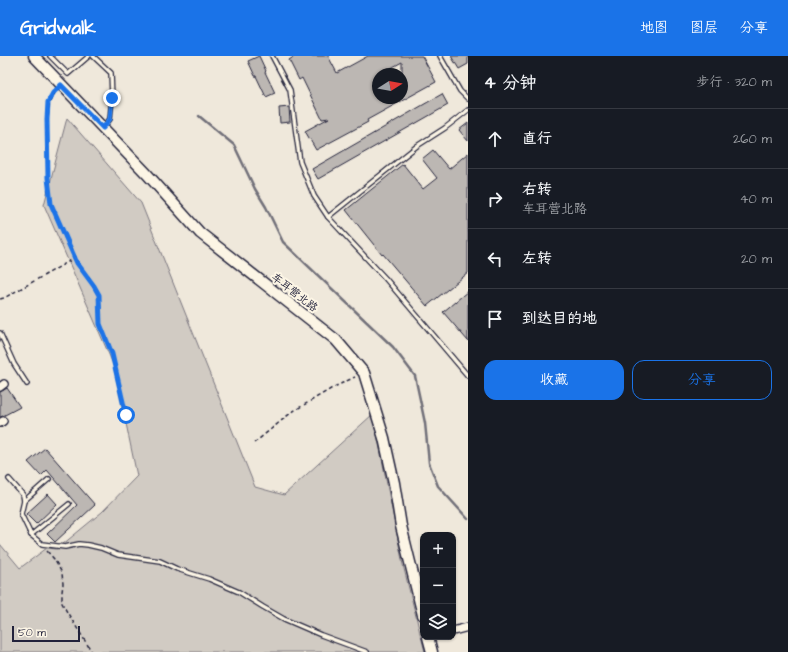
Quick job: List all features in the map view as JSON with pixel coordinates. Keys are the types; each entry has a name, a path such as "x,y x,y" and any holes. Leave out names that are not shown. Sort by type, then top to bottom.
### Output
{"street":[{"name":"车耳营北路","path":"34,56 147,174 200,233 336,340 364,373 384,438 402,526 420,604"},
{"path":"456,630 468,627"},
{"path":"430,640 432,652"}],"lane":[{"path":"50,56 68,74 89,56"},
{"path":"93,56 111,73 112,98 110,119 103,128"},
{"path":"272,56 290,90 300,162 314,196 328,217 385,278 468,376"},
{"path":"440,56 460,91 468,99"},
{"path":"328,217 417,146 446,128 468,110"},
{"path":"0,332 14,364 27,384"},
{"path":"9,479 23,495 24,501 21,514 31,535 42,544 65,547 79,544 88,545 101,548 118,555 160,561 177,569 209,579 239,592 284,619 367,652"},
{"path":"24,501 49,479"},
{"path":"31,535 69,504"}],"path":[{"path":"61,85 53,93 48,102 48,178 51,204 77,263 99,295 100,324 112,354 126,415"},
{"path":"0,299 75,258"},
{"path":"254,443 292,412 334,386 364,373"},
{"path":"42,544 54,559 62,573 62,603 92,652"}],"shaded area":[{"path":"67,118 141,203 255,487 284,495 373,414 403,565 420,632 420,640 422,640 425,652 0,652 0,544 20,568 47,548 57,549 102,512 137,476 114,366 44,205"}],"building":[{"path":"259,56 275,93 266,97 248,61"},
{"path":"295,56 328,56 337,73 368,56 422,56 436,82 408,97 408,68 402,68 402,62 391,68 372,68 372,104 396,104 367,120 368,122 316,150 305,131 329,118 322,119 302,78 299,80 289,60"},
{"path":"451,56 468,56 468,64 459,69"},
{"path":"442,94 448,105 318,179 312,169"},
{"path":"289,107 290,122 280,123 279,108"},
{"path":"468,123 468,141 459,130"},
{"path":"433,150 449,169 468,153 468,273 427,306 383,254 382,255 346,210 403,164 423,189 437,178 422,159"},
{"path":"468,291 468,341 443,312"},
{"path":"7,388 20,407 0,417 0,392"},
{"path":"45,448 95,505 55,542 47,534 77,505 47,470 41,476 28,462"},
{"path":"48,494 57,504 36,524 26,514"}],"waterway":[{"path":"199,116 234,145 283,242 393,347 415,376 425,423 429,463 438,486 468,519"}],"route":[{"path":"112,98 110,119 103,128 61,85 53,93 48,102 48,178 51,204 58,221 77,263 99,295 100,324 112,354 126,415"}]}
